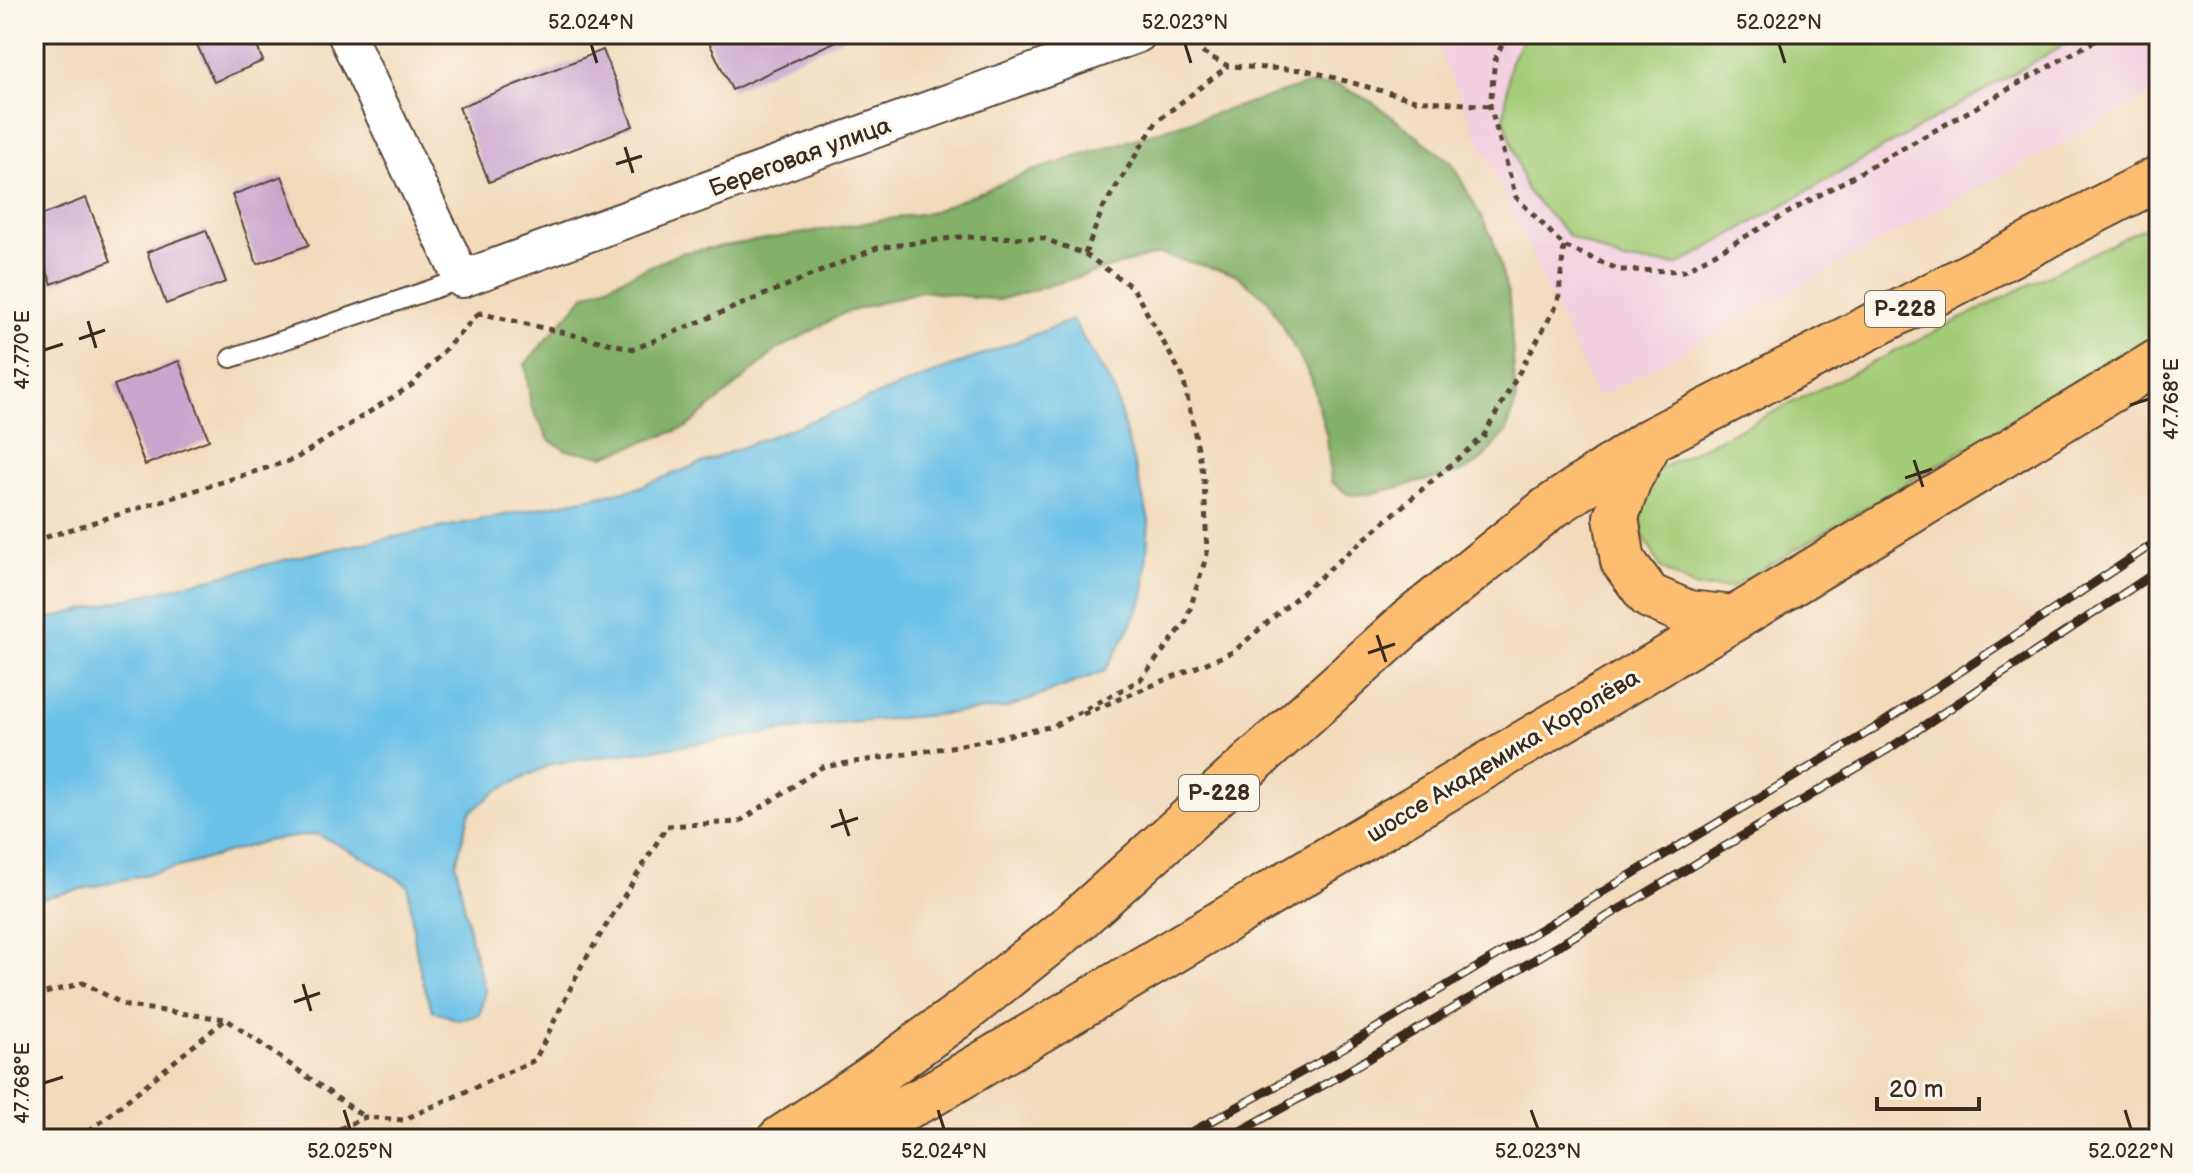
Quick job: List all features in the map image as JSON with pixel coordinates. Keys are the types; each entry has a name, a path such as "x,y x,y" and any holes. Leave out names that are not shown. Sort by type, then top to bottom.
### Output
{"highway":[{"name":"Р-228","path":"780,1139 963,1012 1063,932 1407,623 1548,509 1651,440 2159,178"},
{"name":"шоссе Академика Королёва","path":"841,1139 927,1097 1735,618 2159,361"},
{"path":"1651,440 1629,480 1616,517 1623,561 1649,596 1688,613 1735,618"}],"street":[{"path":"346,34 462,279"},
{"name":"Береговая улица","path":"462,279 1138,34"}],"lane":[{"path":"231,358 462,279"}],"path":[{"path":"1187,34 1203,53 1228,66 1306,70 1415,100 1490,106"},
{"path":"1507,34 1495,59 1490,106 1516,197 1564,246 1620,270 1684,271 2107,34"},
{"path":"1085,254 1103,208 1157,121 1228,66"},
{"path":"479,313 634,349 877,248 959,237 1042,238 1085,254 1133,288 1183,377 1204,477 1207,554 1186,622 1140,680 1054,726"},
{"path":"318,1139 365,1117 403,1120 535,1060 582,965 667,826 739,822 822,767 957,746 1054,726 1233,652 1483,437 1558,303 1564,246"},
{"path":"462,279 479,313"},
{"path":"34,541 295,459 412,385 479,313"},
{"path":"34,996 83,983 127,1006 226,1019 365,1117"},
{"path":"80,1139 226,1019"}],"shaded area":[{"path":"1431,34 2159,34 2159,91 1597,398"}],"green space":[{"path":"1525,34 2083,34 1678,265 1622,261 1569,236 1526,190 1504,118 1510,63"},
{"path":"1305,85 1339,85 1374,103 1452,163 1493,239 1509,298 1516,401 1506,433 1478,463 1461,472 1370,494 1349,495 1331,482 1327,437 1311,378 1268,300 1235,274 1158,254 999,300 921,291 844,313 777,350 687,427 604,456 566,450 549,440 531,406 525,364 585,295 680,253 931,212 1029,172"},
{"path":"2159,220 2159,333 1733,587 1696,588 1661,568 1642,533 1640,508 1657,470"}],"water":[{"path":"1072,320 1114,389 1149,520 1144,597 1105,671 1007,708 827,725 551,764 497,791 470,812 456,864 471,941 485,990 480,1015 458,1020 433,1011 427,996 416,949 408,885 317,834 266,841 183,866 34,900 34,622 309,554 634,489"}],"building":[{"path":"192,34 252,34 263,61 214,82"},
{"path":"705,34 851,34 732,90"},
{"path":"603,50 633,126 489,182 459,107"},
{"path":"282,176 309,245 257,264 232,195"},
{"path":"86,198 111,261 52,284 34,239 34,218"},
{"path":"206,230 226,282 166,304 147,252"},
{"path":"179,361 209,440 145,465 114,385"}],"railway":[{"path":"1179,1139 1318,1063 1875,728 2159,540"},
{"path":"1226,1139 1329,1082 1887,750 2159,570"}]}
